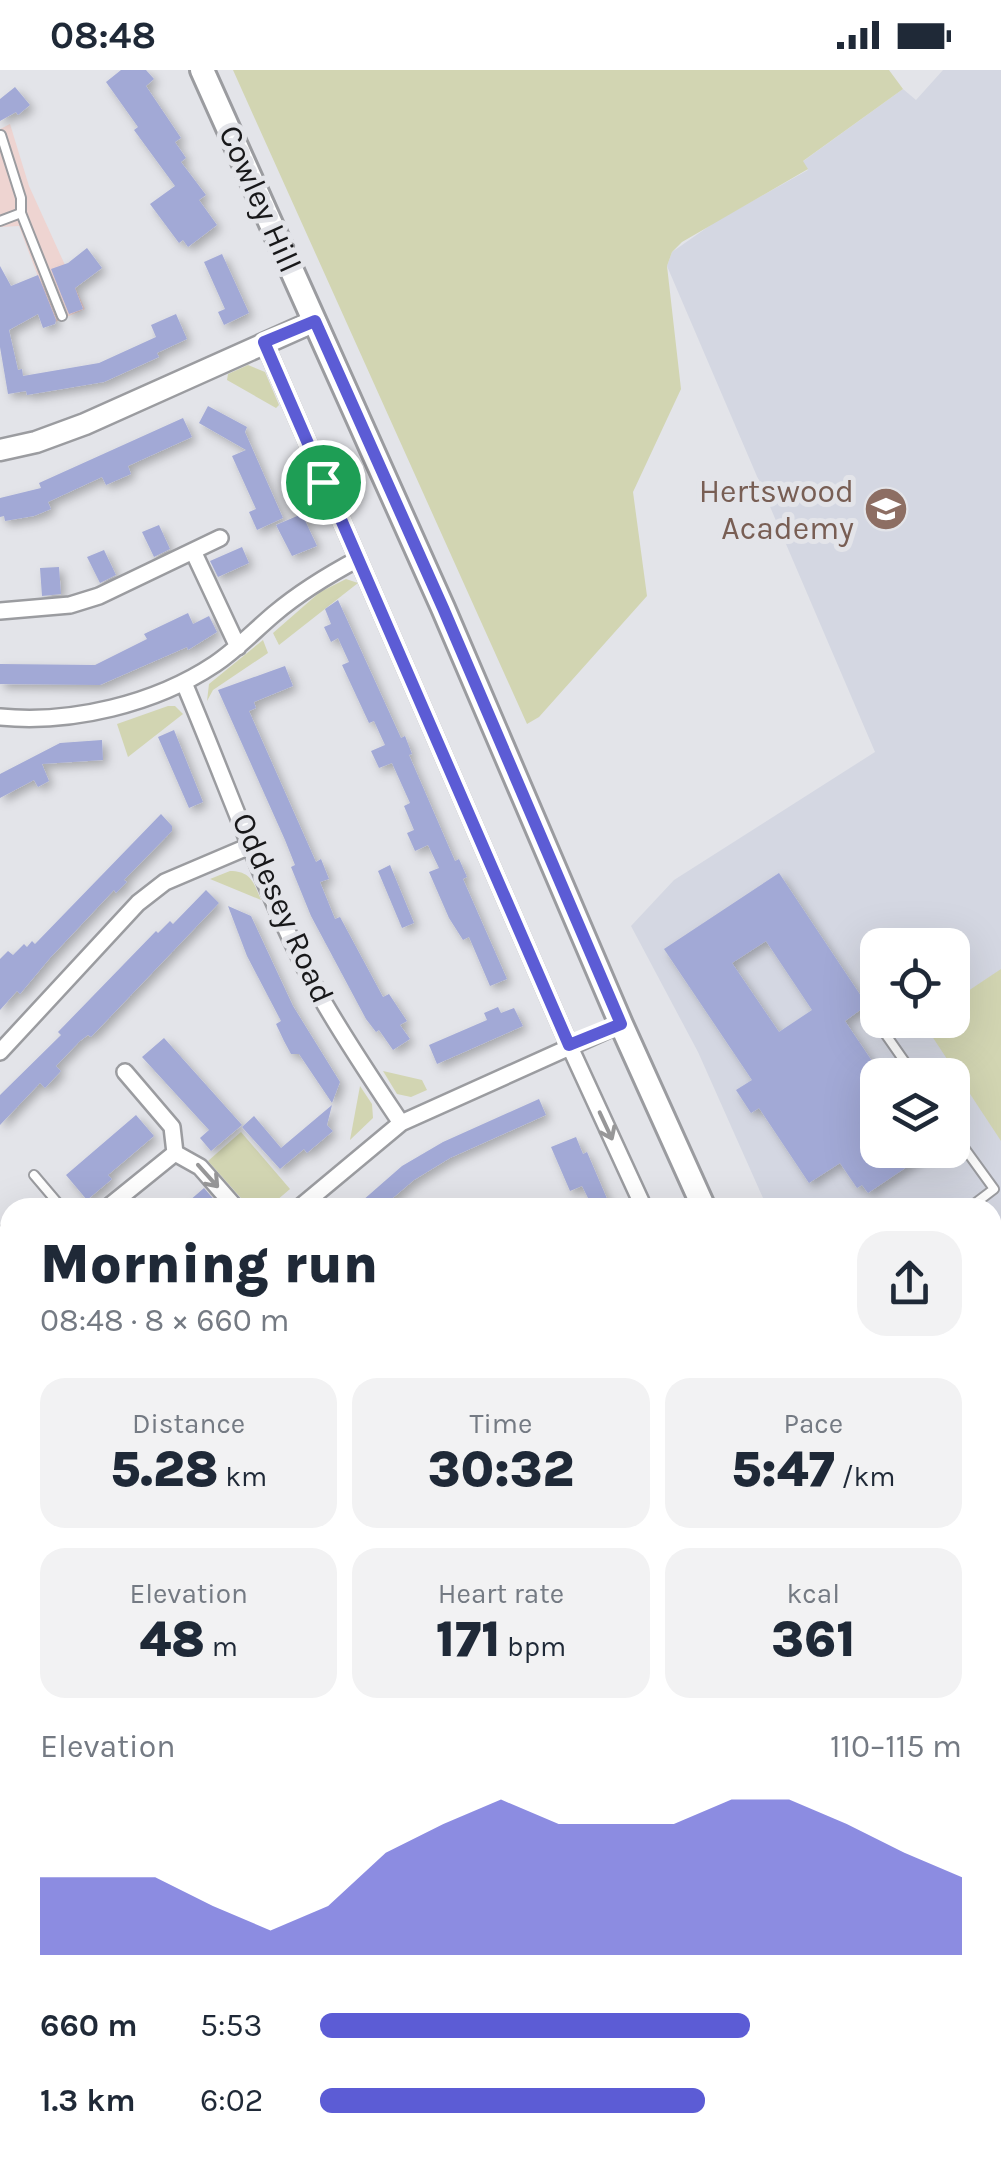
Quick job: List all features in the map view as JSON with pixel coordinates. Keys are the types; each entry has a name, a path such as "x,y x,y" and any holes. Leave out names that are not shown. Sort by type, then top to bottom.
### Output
{"main road":[{"name":"Cowley Hill","path":"202,70 699,1198"}],"street":[{"path":"0,450 56,436 315,321"},
{"path":"264,342 569,1045 639,1198"},
{"path":"0,611 70,605 99,596 220,538"},
{"path":"193,551 238,647"},
{"path":"0,717 94,712 184,683 238,647 307,588 358,559"},
{"name":"Oddesey Road","path":"184,683 314,984 344,1038 401,1123"},
{"path":"0,1052 138,903 165,882 252,845"},
{"path":"312,1198 401,1123 621,1024"},
{"path":"125,1072 172,1127 175,1152"},
{"path":"118,1198 175,1152"},
{"path":"175,1152 200,1166 227,1198"}],"lane":[{"path":"1,135 21,198 21,213 62,316"},
{"path":"0,221 21,213"},
{"path":"970,1156 994,1190 983,1198"},
{"path":"34,1175 54,1198"}],"shaded area":[{"name":"Hertswood Academy","path":"943,70 1001,70 1001,1198 763,1198 698,1052 631,926 674,880 875,752 667,266 672,252 715,222 808,170 802,162 903,89 916,100"},
{"path":"10,124 29,186 85,309 55,322 19,226 0,227 0,129"}],"green space":[{"path":"233,70 889,70 903,89 803,161 808,169 682,242 672,252 667,266 681,389 633,492 647,596 539,717 527,724"},
{"path":"248,365 265,372 279,405 276,408 227,380 228,374"},
{"path":"346,579 358,583 279,645 273,633 320,592"},
{"path":"263,640 268,653 213,690 207,701 209,684"},
{"path":"175,706 183,714 128,757 117,724"},
{"path":"230,871 247,876 261,900 210,879"},
{"path":"1001,969 1001,1141 970,1094 970,1058 946,1058 933,1038 970,1038 970,990"},
{"path":"383,1071 422,1080 427,1090 411,1097 397,1094"},
{"path":"360,1086 372,1104 373,1118 350,1140"},
{"path":"241,1132 290,1189 280,1198 241,1198 208,1161"}],"building":[{"path":"121,70 146,70 154,79 146,86 181,138 175,142 186,158 181,162 206,195 199,200 217,225 188,247 183,240 179,243 150,204 175,186 134,130 138,127 106,82"},
{"path":"15,87 30,105 18,115 16,112 0,121 0,99"},
{"path":"87,248 102,268 75,288 83,309 69,314 51,269 68,263"},
{"path":"222,254 249,313 224,325 218,312 225,309 204,262"},
{"path":"0,266 11,286 38,275 56,320 43,328 38,314 9,330 18,370 22,369 23,376 99,363 156,337 151,325 176,314 187,339 157,353 159,357 104,382 27,395 26,391 8,394 0,347"},
{"path":"208,406 247,427 245,432 283,518 257,530 249,512 256,509 232,456 246,450 199,423"},
{"path":"183,418 192,437 128,466 131,474 106,485 102,477 48,502 51,509 34,516 5,521 4,516 0,517 0,498 41,488 39,483"},
{"path":"302,514 317,546 292,556 276,525"},
{"path":"159,525 170,549 154,557 142,532"},
{"path":"242,547 249,563 218,577 210,561"},
{"path":"104,550 116,575 100,583 87,557"},
{"path":"59,567 61,594 42,596 40,568"},
{"path":"338,600 401,738 405,736 412,754 409,755 455,861 459,859 467,877 463,879 507,979 490,986 469,937 463,940 449,918 429,872 439,868 428,845 415,851 407,833 414,830 404,806 410,803 392,763 379,768 371,751 385,745 374,721 369,723 342,665 349,662 338,638 331,642 324,627 331,624 325,609"},
{"path":"188,613 193,624 209,616 217,632 188,650 187,647 100,685 0,684 0,664 95,665 147,639 144,634"},
{"path":"285,666 293,686 254,702 256,708 249,711 316,862 321,859 329,879 320,882 335,919 340,917 383,997 389,994 407,1021 400,1025 410,1039 393,1050 366,1019 311,916 291,867 295,865 285,840 218,690"},
{"path":"174,730 203,802 189,808 158,737"},
{"path":"102,740 103,760 42,764 49,781 38,787 34,780 0,798 0,774 60,743"},
{"path":"161,814 172,831 20,994 17,991 0,1010 0,959 8,951 13,955 24,944 35,944"},
{"path":"390,865 414,923 402,928 378,871"},
{"path":"779,873 860,994 860,1010 845,1021 870,1058 860,1058 860,1168 905,1168 868,1193 862,1185 857,1188 840,1163 809,1183 759,1108 751,1113 736,1090 752,1080 664,949","holes":["766,941 812,1010 779,1032 732,963"]},
{"path":"206,890 219,903 91,1037 80,1041 56,1066 61,1071 45,1088 40,1083 0,1125 0,1095 156,931 170,921 173,924"},
{"path":"228,906 251,916 293,1006 340,1082 332,1103 299,1054 291,1054 284,1041 276,1024 281,1021 247,956"},
{"path":"498,1007 501,1013 514,1008 523,1026 437,1064 429,1045 487,1020 484,1013"},
{"path":"164,1038 242,1125 211,1151 200,1138 209,1130 142,1057"},
{"path":"539,1099 546,1115 450,1158 393,1198 365,1198 402,1166 443,1142"},
{"path":"332,1105 327,1125 333,1131 280,1169 242,1127 254,1116 281,1148"},
{"path":"136,1115 154,1136 108,1175 112,1179 89,1198 66,1175"},
{"path":"576,1137 583,1154 587,1152 607,1198 588,1198 582,1186 570,1191 551,1147"},
{"path":"204,1188 212,1198 192,1198"}],"place":[{"name":"Hertswood Academy","path":"886,509"}],"route":[{"path":"315,321 621,1024 569,1045 323,482 264,342 315,321"}]}
